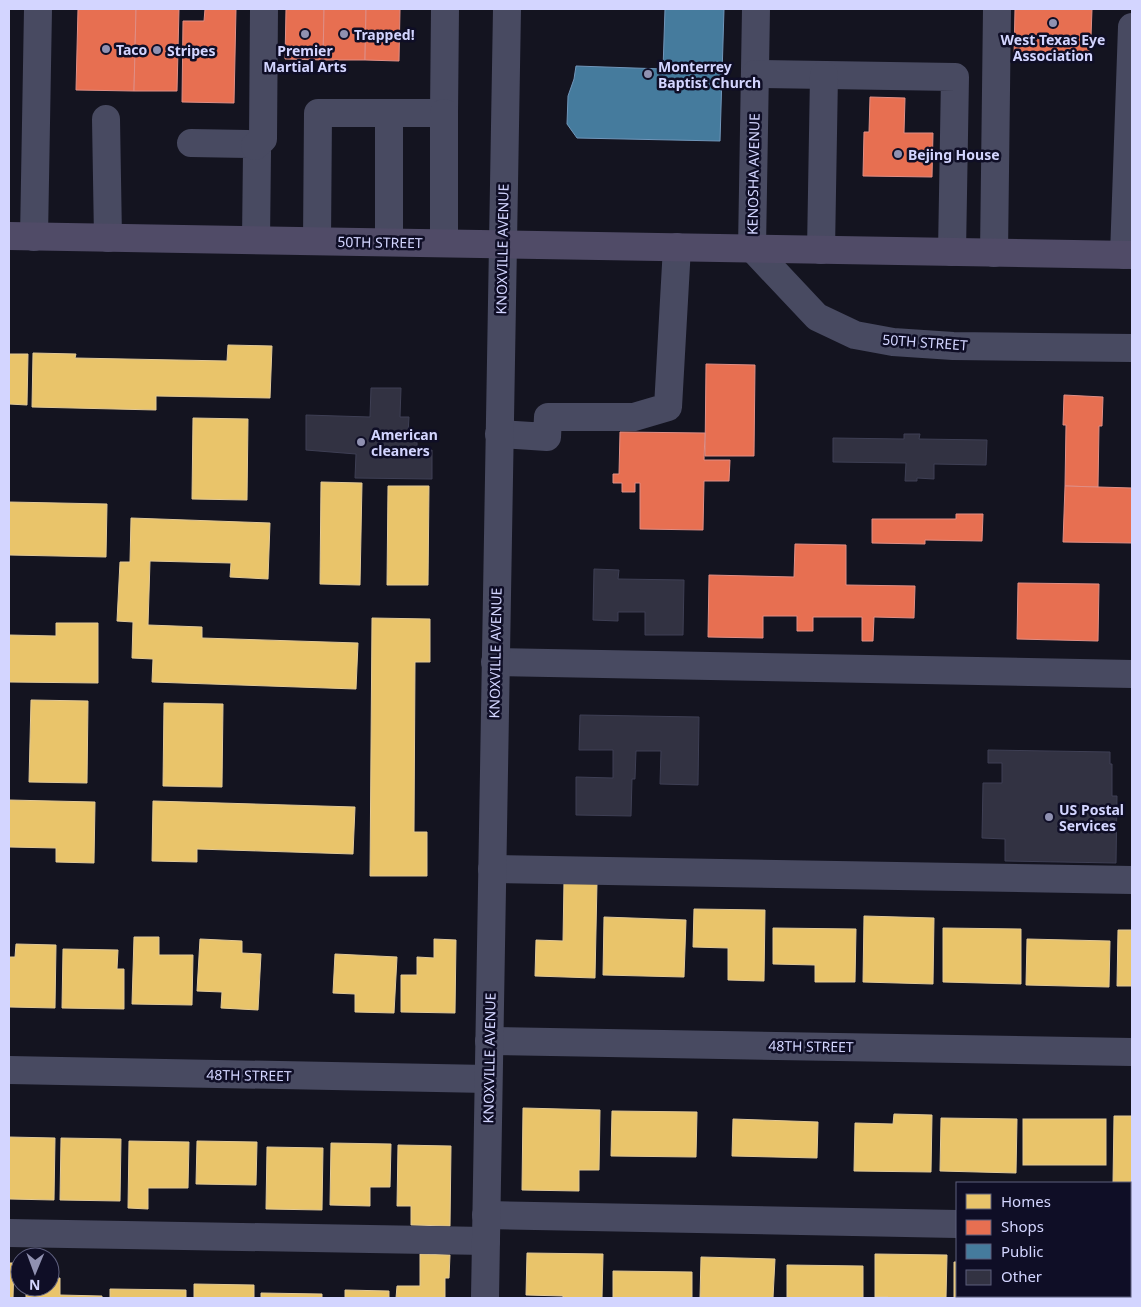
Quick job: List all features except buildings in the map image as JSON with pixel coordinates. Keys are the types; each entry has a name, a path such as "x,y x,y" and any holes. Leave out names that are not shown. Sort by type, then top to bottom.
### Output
{"main road":[{"name":"50TH STREET","path":"21,236 1128,255"}],"street":[{"path":"21,236 38,9"},
{"path":"255,146 263,139 264,9"},
{"path":"444,243 445,9"},
{"name":"KNOXVILLE AVENUE","path":"485,1298 498,434 507,9"},
{"name":"KENOSHA AVENUE","path":"752,248 756,9"},
{"path":"994,253 997,9"},
{"path":"1128,255 1132,27"},
{"path":"755,74 955,77 952,252"},
{"path":"821,250 824,75"},
{"path":"317,241 318,113 444,113"},
{"path":"389,113 389,242"},
{"path":"106,119 108,238"},
{"path":"191,143 248,144 255,146"},
{"path":"255,146 257,152 256,240"},
{"path":"498,434 547,437 548,417 634,417 668,407 677,247"},
{"name":"50TH STREET","path":"752,248 817,317 856,334 893,342 953,346 1132,348"},
{"path":"495,662 1132,674"},
{"path":"492,870 1132,880"},
{"name":"48TH STREET","path":"489,1041 1132,1052"},
{"name":"48TH STREET","path":"9,1070 488,1080"},
{"path":"9,1233 956,1224"}],"place":[{"name":"West Texas Eye Association","path":"1053,23"},
{"name":"Premier Martial Arts","path":"305,34"},
{"name":"Trapped!","path":"344,34"},
{"name":"Taco","path":"106,49"},
{"name":"Stripes","path":"157,50"},
{"name":"Monterrey Baptist Church","path":"648,74"},
{"name":"Bejing House","path":"898,154"},
{"name":"American cleaners","path":"361,442"},
{"name":"US Postal Services","path":"1049,817"}]}
